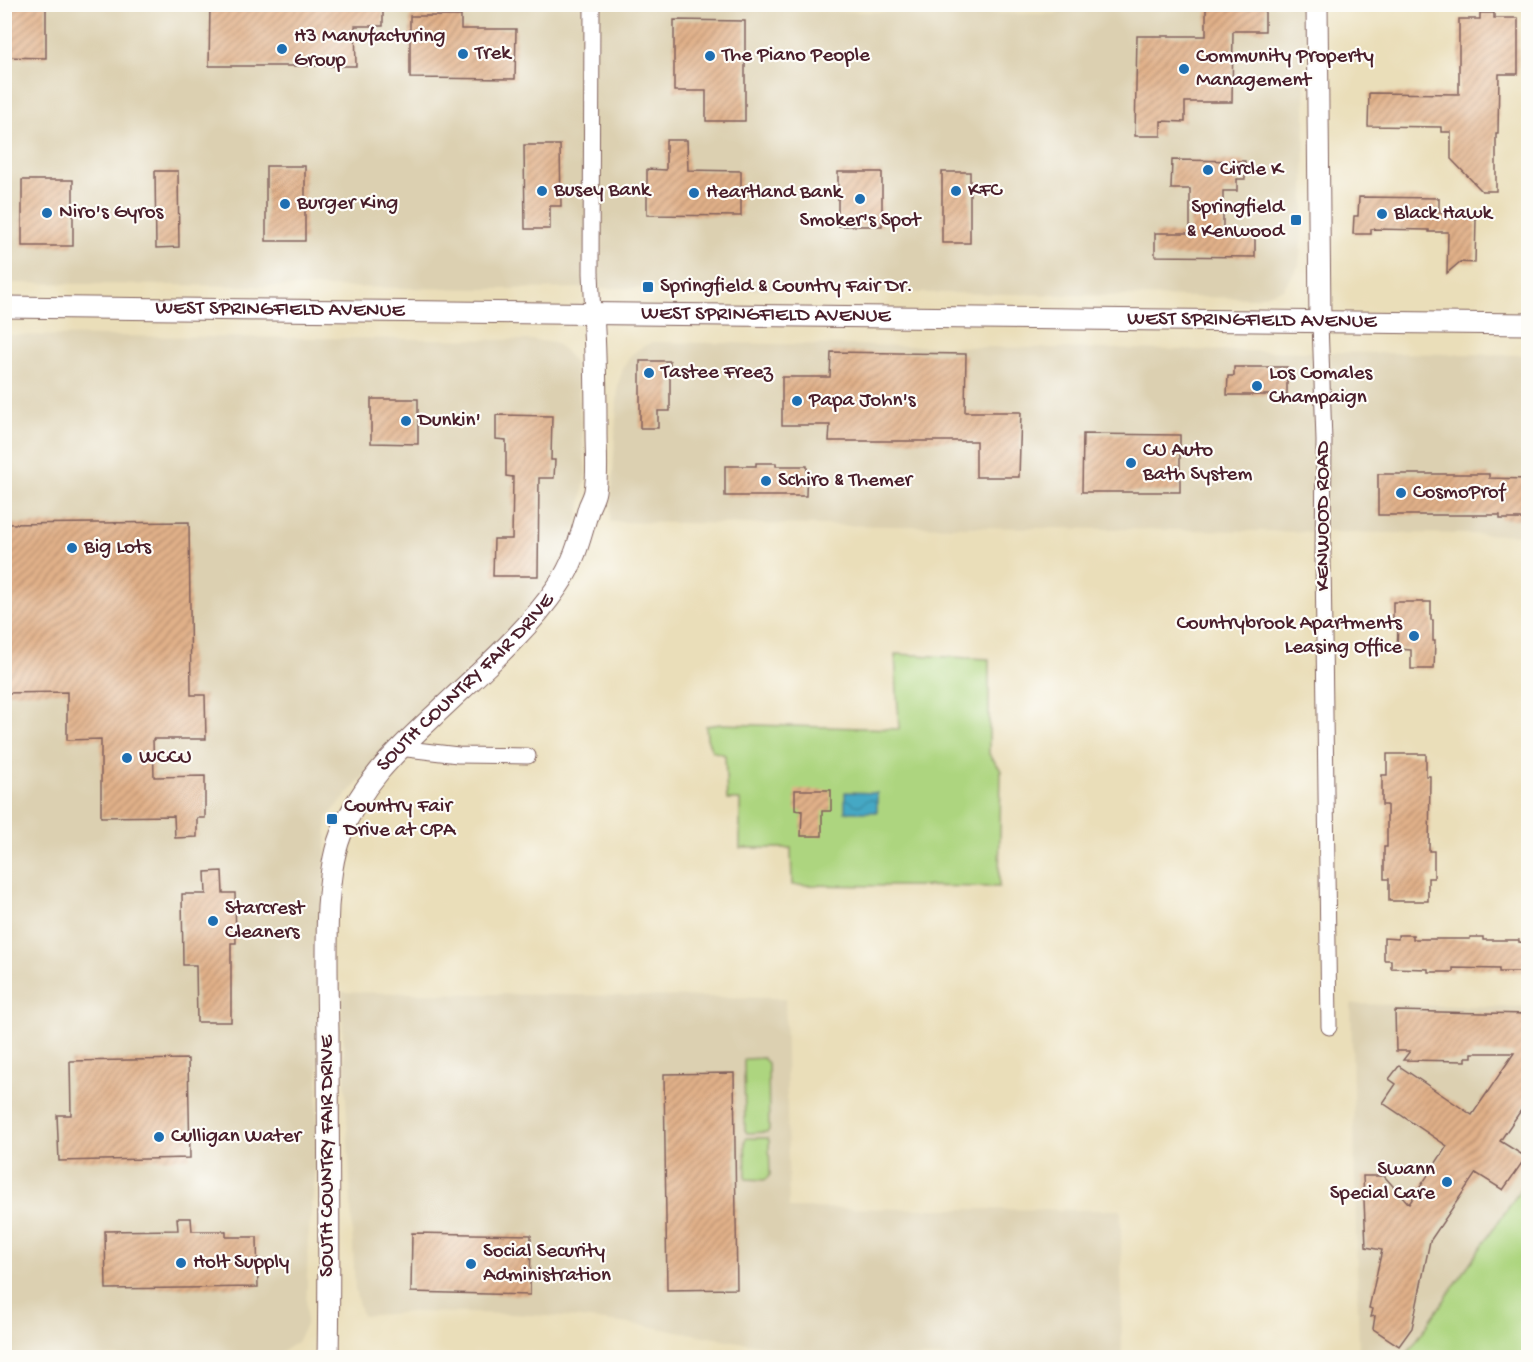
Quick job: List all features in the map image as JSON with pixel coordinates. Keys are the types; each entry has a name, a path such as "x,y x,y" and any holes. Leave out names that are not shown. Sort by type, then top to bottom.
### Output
{"main road":[{"name":"KENWOOD ROAD","path":"1317,4 1320,322"},
{"name":"WEST SPRINGFIELD AVENUE","path":"4,307 1528,324"},
{"name":"SOUTH COUNTRY FAIR DRIVE","path":"328,1358 327,927 330,877 334,855 341,833 355,804 375,775 399,748 501,652 541,610 569,569 595,494 596,357 593,314"}],"street":[{"name":"SOUTH COUNTRY FAIR DRIVE","path":"592,4 590,109 593,314"},
{"name":"KENWOOD ROAD","path":"1320,322 1324,441 1323,558 1329,1027"},
{"path":"399,748 458,755 528,756"}],"shaded area":[{"path":"799,4 799,11 1055,14 1071,4 1306,5 1304,212 1299,265 1283,289 1255,298 615,288 485,289 5,283 5,5"},
{"path":"5,335 534,340 555,343 574,363 586,473 578,523 552,581 510,631 403,731 327,818 315,1178 308,1240 306,1325 297,1342 280,1353 265,1357 5,1356"},
{"path":"652,342 1528,355 1528,535 610,522 618,384 623,368 631,355"},
{"path":"341,992 785,998 789,1208 1121,1210 1122,1357 826,1357 646,1326 580,1318 413,1312 362,1316 355,1290"},
{"path":"1351,1004 1528,1007 1528,1179 1405,1357 1359,1357"}],"green space":[{"path":"895,654 989,659 989,754 1001,770 999,887 792,885 791,848 740,848 740,800 727,800 725,755 712,751 707,738 706,726 721,724 899,729"},
{"path":"763,1058 768,1063 769,1130 747,1133 745,1130 744,1061 745,1059"},
{"path":"747,1138 767,1138 769,1140 770,1175 765,1180 746,1179 745,1140"},
{"path":"1528,1179 1528,1357 1405,1357"}],"water":[{"path":"845,792 877,793 877,812 845,812"}],"building":[{"path":"4,4 46,4 46,58 4,57"},
{"name":"H3 Manufacturing Group","path":"210,4 383,4 383,26 355,26 356,66 209,66"},
{"name":"Community Property Management","path":"1206,4 1265,4 1265,31 1233,31 1232,102 1185,102 1185,122 1161,121 1161,136 1135,136 1137,36 1206,36"},
{"path":"1480,13 1494,13 1494,18 1518,18 1518,74 1499,74 1496,191 1482,191 1451,159 1451,132 1441,132 1441,127 1368,126 1369,93 1459,94 1459,19 1480,19"},
{"name":"Trek","path":"410,16 461,16 461,29 516,29 515,79 410,78"},
{"name":"The Piano People","path":"674,20 745,21 745,121 706,121 706,91 674,91"},
{"name":"Heartland Bank","path":"666,140 687,140 688,170 741,171 741,216 647,215 647,169 666,170"},
{"name":"Busey Bank","path":"524,145 560,145 561,206 550,206 550,229 525,229"},
{"name":"Circle K","path":"1172,160 1245,161 1245,179 1237,179 1237,191 1223,191 1223,235 1255,235 1255,257 1155,256 1155,233 1190,233 1190,189 1171,189"},
{"name":"Burger King","path":"266,166 305,166 305,241 266,241"},
{"path":"155,171 178,171 179,247 156,248"},
{"name":"Smoker's Spot","path":"838,172 882,172 882,226 838,226"},
{"name":"KFC","path":"942,172 970,172 970,243 942,243"},
{"name":"Niro's Gyros","path":"22,180 73,180 73,246 22,246"},
{"path":"1359,197 1439,198 1439,212 1476,219 1475,263 1460,262 1447,273 1448,232 1371,229 1371,234 1353,234 1354,216 1358,216"},
{"path":"831,352 966,354 965,412 1021,412 1019,477 976,477 976,441 829,441 830,425 782,425 782,377 830,377"},
{"path":"640,361 670,361 670,411 658,411 658,428 640,428"},
{"name":"Los Comales Champaign","path":"1234,367 1287,367 1287,395 1227,395 1228,376 1234,376"},
{"path":"371,399 418,399 418,444 371,443"},
{"path":"496,415 552,416 551,460 555,460 554,478 539,478 538,576 493,576 494,539 512,539 513,477 506,476 506,440 496,439"},
{"name":"CU Auto Bath System","path":"1083,434 1180,435 1180,492 1082,492"},
{"name":"Schiro & Themer","path":"756,463 776,463 776,466 807,466 806,496 725,496 725,466 756,466"},
{"path":"1378,474 1489,474 1489,478 1528,479 1528,519 1500,519 1500,515 1378,515"},
{"path":"189,522 191,695 205,695 206,739 153,739 154,777 205,776 205,818 197,818 197,837 175,838 174,816 101,817 101,739 67,740 67,692 4,693 4,524"},
{"name":"Countrybrook Apartments Leasing Office","path":"1393,602 1431,602 1433,641 1435,641 1434,669 1411,669 1411,650 1397,649 1398,627 1393,627"},
{"path":"1387,754 1426,754 1426,776 1430,776 1429,851 1434,851 1434,878 1428,878 1428,901 1389,901 1389,879 1384,879 1387,805 1382,805 1382,775 1387,775"},
{"path":"795,790 831,790 831,811 822,811 822,836 801,836 802,811 795,810"},
{"path":"222,871 223,893 235,893 236,943 231,943 231,1022 197,1022 196,965 183,965 182,894 206,894 205,872"},
{"path":"1398,935 1413,935 1413,939 1483,937 1483,940 1519,940 1519,942 1528,943 1528,965 1523,965 1523,972 1453,968 1453,972 1428,972 1428,969 1391,968 1391,960 1384,960 1384,938 1398,939"},
{"name":"Swann Special Care","path":"1395,1011 1528,1014 1528,1100 1500,1141 1526,1157 1503,1190 1476,1173 1430,1241 1412,1328 1399,1346 1373,1329 1375,1316 1371,1317 1373,1309 1369,1308 1382,1250 1366,1247 1363,1176 1384,1176 1409,1204 1447,1146 1383,1103 1396,1084 1389,1079 1399,1066 1472,1115 1514,1053 1472,1053 1472,1057 1466,1057 1466,1061 1403,1060 1410,1051 1396,1051"},
{"path":"188,1059 190,1158 59,1161 57,1115 71,1115 70,1061"},
{"path":"734,1073 737,1289 667,1290 664,1074"},
{"name":"Holt Supply","path":"177,1218 191,1218 192,1231 226,1231 226,1237 257,1237 258,1287 106,1289 105,1231 178,1230"},
{"name":"Social Security Administration","path":"412,1233 531,1235 530,1295 411,1292"}],"place":[{"name":"H3 Manufacturing Group","path":"282,49"},
{"name":"Trek","path":"463,54"},
{"name":"The Piano People","path":"710,56"},
{"name":"Community Property Management","path":"1184,69"},
{"name":"Circle K","path":"1208,170"},
{"name":"Busey Bank","path":"542,191"},
{"name":"KFC","path":"956,191"},
{"name":"Heartland Bank","path":"694,193"},
{"name":"Smoker's Spot","path":"860,199"},
{"name":"Burger King","path":"285,204"},
{"name":"Niro's Gyros","path":"47,213"},
{"name":"Black Hawk","path":"1382,214"},
{"name":"Springfield & Kenwood","path":"1296,220"},
{"name":"Springfield & Country Fair Dr.","path":"648,287"},
{"name":"Tastee Freez","path":"649,373"},
{"name":"Los Comales Champaign","path":"1257,386"},
{"name":"Papa John's","path":"797,401"},
{"name":"Dunkin'","path":"406,421"},
{"name":"CU Auto Bath System","path":"1131,463"},
{"name":"Schiro & Themer","path":"766,481"},
{"name":"CosmoProf","path":"1401,493"},
{"name":"Big Lots","path":"72,548"},
{"name":"Countrybrook Apartments Leasing Office","path":"1414,636"},
{"name":"WCCU","path":"127,758"},
{"name":"Country Fair Drive at CPA","path":"332,819"},
{"name":"Starcrest Cleaners","path":"213,921"},
{"name":"Culligan Water","path":"159,1137"},
{"name":"Swann Special Care","path":"1447,1182"},
{"name":"Holt Supply","path":"181,1263"},
{"name":"Social Security Administration","path":"471,1264"}]}
